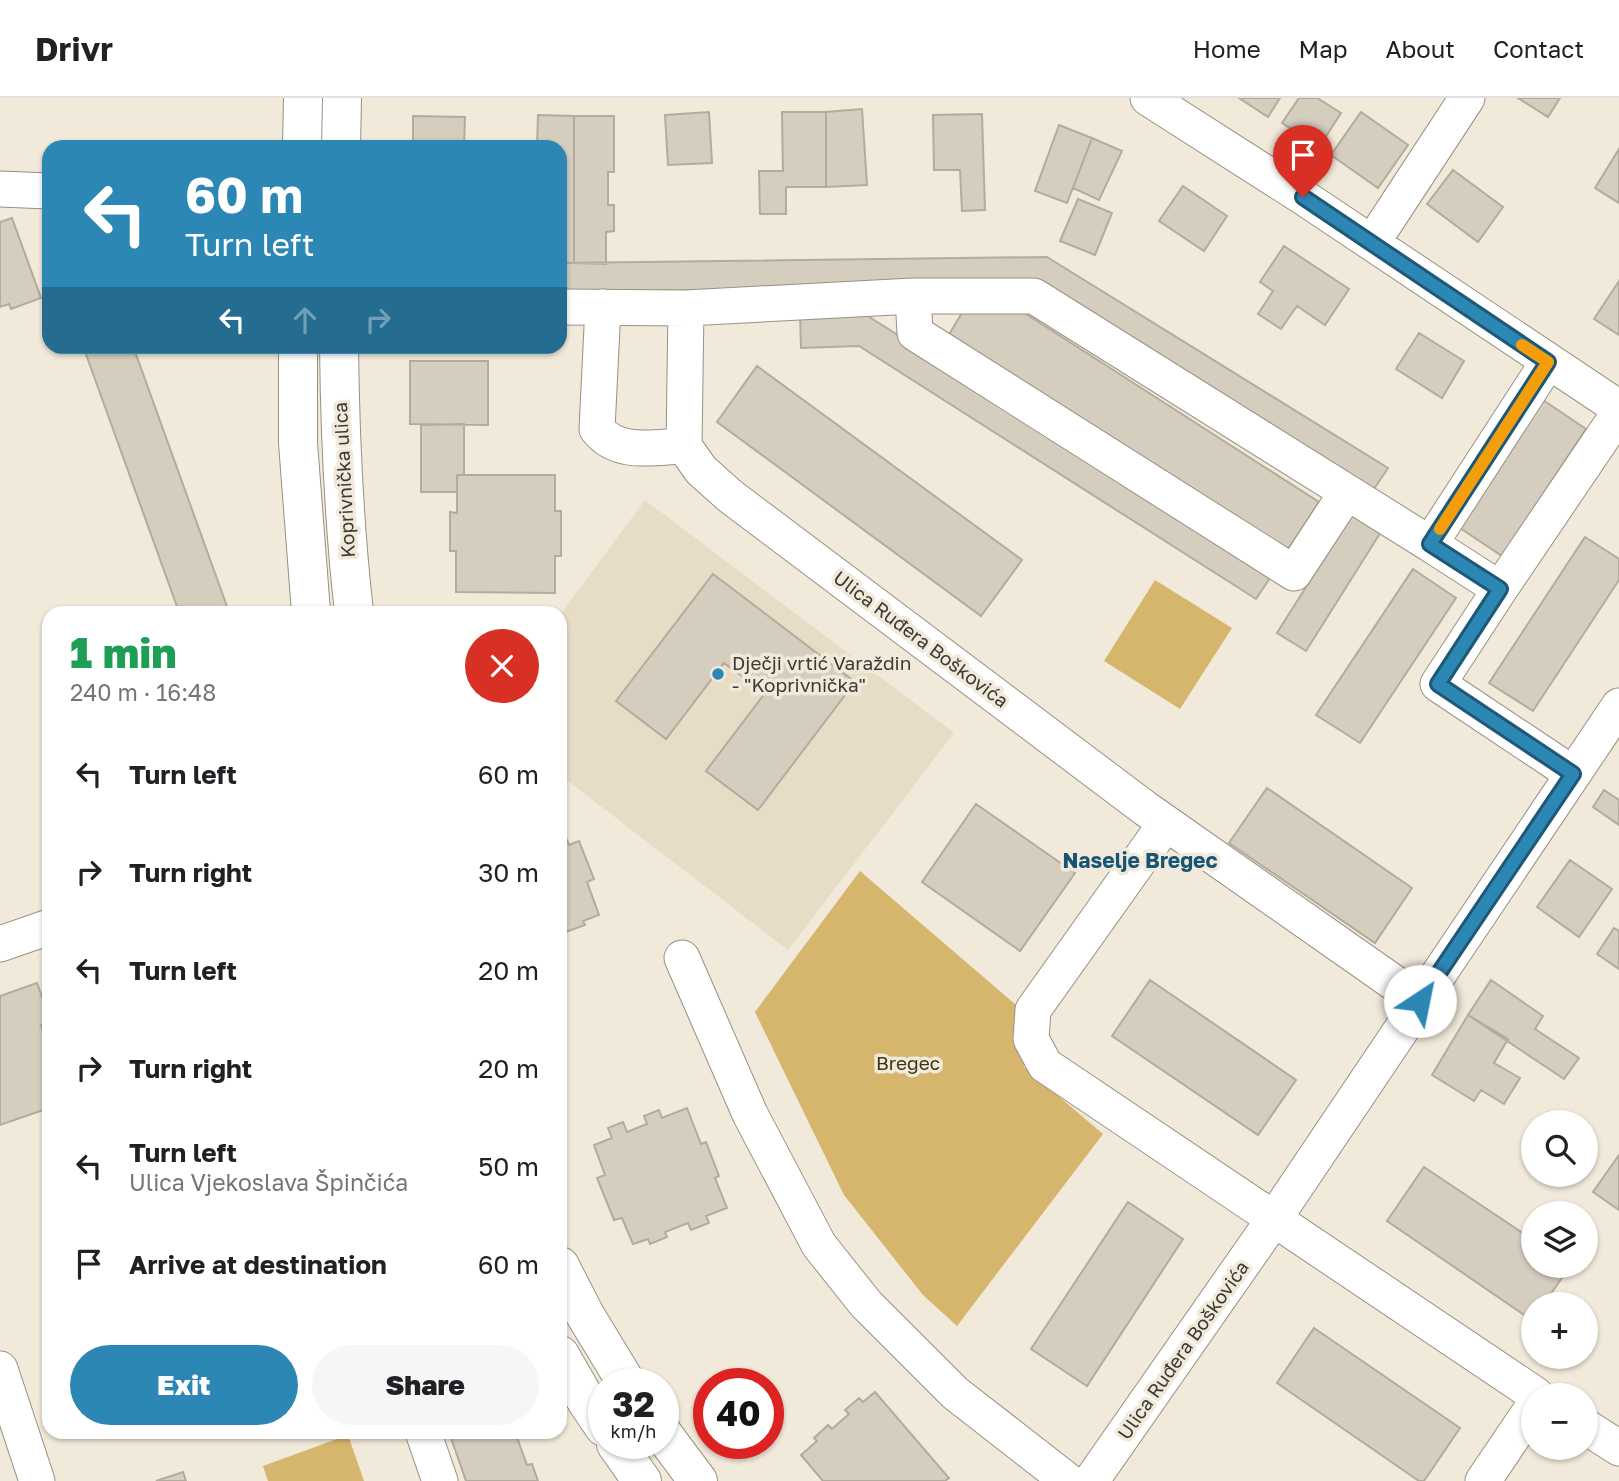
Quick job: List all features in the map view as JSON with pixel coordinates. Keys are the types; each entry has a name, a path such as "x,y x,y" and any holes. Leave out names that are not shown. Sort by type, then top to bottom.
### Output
{"main road":[{"path":"302,140 303,98"},
{"path":"341,140 342,98"},
{"path":"298,354 298,443 311,606"},
{"name":"Koprivnička ulica","path":"339,354 340,441 346,547 353,606"},
{"path":"567,1280 617,1368"},
{"path":"567,1367 588,1403"},
{"path":"679,1455 698,1481"},
{"path":"627,1459 642,1481"}],"street":[{"path":"1148,98 1372,243 1619,411 1438,684 1573,774"},
{"path":"1372,243 1467,98"},
{"path":"0,189 42,191"},
{"path":"913,296 915,333 1294,573 1347,492"},
{"path":"567,307 686,308 913,296 1034,296 1500,589"},
{"path":"603,307 597,429 606,440 623,447 684,446 686,308"},
{"path":"1430,544 1548,362"},
{"name":"Ulica Ruđera Boškovića","path":"684,446 701,470 730,496 1167,823 1420,1001"},
{"name":"Ulica Ruđera Boškovića","path":"1091,1481 1275,1219 1619,706"},
{"path":"1167,823 1033,1010 1031,1039 1045,1065 1521,1385"},
{"path":"0,944 42,929"},
{"path":"682,958 750,1114 819,1245 866,1304 955,1393 1068,1481"},
{"path":"0,1369 36,1429 37,1481"},
{"path":"1483,1481 1521,1425"},
{"path":"1598,1435 1619,1448"},
{"path":"425,1439 440,1481"}],"shaded area":[{"name":"Dječji vrtić Varaždin - \"Koprivnička\"","path":"645,500 954,733 788,950 567,780 567,606"}],"green space":[{"path":"1155,580 1232,628 1180,709 1104,661"},
{"name":"Bregec","path":"860,871 1016,1005 1024,1067 1103,1134 957,1326 923,1295 844,1195 755,1012"},
{"path":"337,1439 349,1439 364,1481 268,1481 263,1466"}],"building":[{"path":"1239,98 1280,98 1268,117"},
{"path":"1299,98 1317,98 1341,113 1319,147 1282,123"},
{"path":"1518,98 1560,98 1548,117"},
{"path":"862,109 867,185 826,187 826,112"},
{"path":"709,112 712,163 668,165 665,115"},
{"path":"782,112 826,112 826,187 786,187 786,214 760,214 759,171 783,171"},
{"path":"1361,112 1408,145 1378,188 1331,155"},
{"path":"982,114 985,210 962,211 960,170 934,170 933,115"},
{"path":"538,115 574,116 574,263 567,263 567,140 537,140"},
{"path":"413,116 465,117 464,140 413,140"},
{"path":"574,116 614,116 614,172 608,172 608,205 614,205 614,231 606,232 606,264 574,263"},
{"path":"1059,125 1092,138 1067,203 1035,191"},
{"path":"1092,138 1122,151 1099,200 1073,188"},
{"path":"1619,149 1619,203 1595,188"},
{"path":"1453,170 1503,207 1478,242 1427,204"},
{"path":"1183,186 1227,216 1204,251 1159,221"},
{"path":"1078,199 1112,213 1095,255 1060,241"},
{"path":"12,218 41,298 11,309 9,304 0,307 0,222"},
{"path":"1284,246 1349,289 1325,325 1297,306 1281,329 1258,314 1273,291 1260,282"},
{"path":"1047,257 1388,468 1370,495 1042,285 567,292 567,263"},
{"path":"1619,281 1619,335 1594,319"},
{"path":"1012,305 1319,502 1285,554 947,338 966,306"},
{"path":"800,315 866,315 1274,572 1256,599 859,346 801,348"},
{"path":"1419,333 1464,361 1442,398 1396,369"},
{"path":"86,354 136,354 227,606 177,606"},
{"path":"410,361 488,361 488,425 410,424"},
{"path":"757,366 1022,560 981,616 717,422"},
{"path":"1543,400 1586,429 1502,556 1460,528"},
{"path":"464,424 464,475 457,475 457,492 421,492 421,425"},
{"path":"457,475 555,475 555,511 561,511 561,556 555,556 555,593 456,592 456,551 450,551 450,512 457,513"},
{"path":"1356,508 1384,527 1306,651 1277,633"},
{"path":"1585,537 1619,559 1619,580 1533,711 1489,683"},
{"path":"1413,569 1456,598 1360,743 1316,715"},
{"path":"713,574 855,682 758,810 706,771 765,693 724,663 666,739 616,701"},
{"path":"1267,788 1412,888 1375,943 1229,843"},
{"path":"1604,790 1619,800 1619,825 1593,807"},
{"path":"976,804 1075,873 1020,951 922,882"},
{"path":"567,840 569,845 579,841 594,879 587,882 599,915 583,921 585,925 567,932"},
{"path":"1570,860 1612,889 1579,937 1537,907"},
{"path":"1614,928 1619,931 1619,969 1597,954"},
{"path":"1150,980 1296,1080 1258,1135 1112,1036"},
{"path":"1491,980 1543,1016 1535,1029 1579,1058 1564,1079 1468,1015"},
{"path":"37,983 42,997 42,1110 0,1125 0,996"},
{"path":"1468,1015 1508,1039 1494,1063 1520,1078 1504,1104 1481,1090 1474,1101 1432,1075"},
{"path":"687,1108 701,1144 706,1142 719,1176 715,1178 727,1208 706,1216 709,1223 691,1230 688,1223 665,1232 667,1237 650,1244 648,1239 633,1244 622,1218 614,1220 597,1178 605,1175 594,1145 612,1138 608,1128 623,1122 627,1132 647,1124 644,1116 659,1110 662,1118"},
{"path":"1619,1155 1619,1210 1593,1192"},
{"path":"1424,1167 1521,1232 1521,1278 1562,1278 1552,1292 1521,1292 1521,1313 1387,1221"},
{"path":"1128,1202 1183,1239 1087,1386 1031,1349"},
{"path":"1314,1328 1460,1428 1424,1481 1419,1481 1277,1383"},
{"path":"875,1392 949,1478 945,1481 823,1481 801,1455 817,1441 814,1438 828,1425 832,1429 849,1414 845,1410 859,1398 863,1402"},
{"path":"451,1439 518,1439 527,1465 532,1464 538,1481 466,1481"},
{"path":"183,1472 186,1481 156,1481"}],"slow traffic":[{"path":"1440,529 1548,362 1522,345"}],"place":[{"name":"Dječji vrtić Varaždin - \"Koprivnička\"","path":"718,674"}],"district":[{"name":"Naselje Bregec","path":"1140,861"}],"route":[{"path":"1303,197 1548,362 1430,544 1500,589 1438,684 1573,774 1420,1001"}]}
